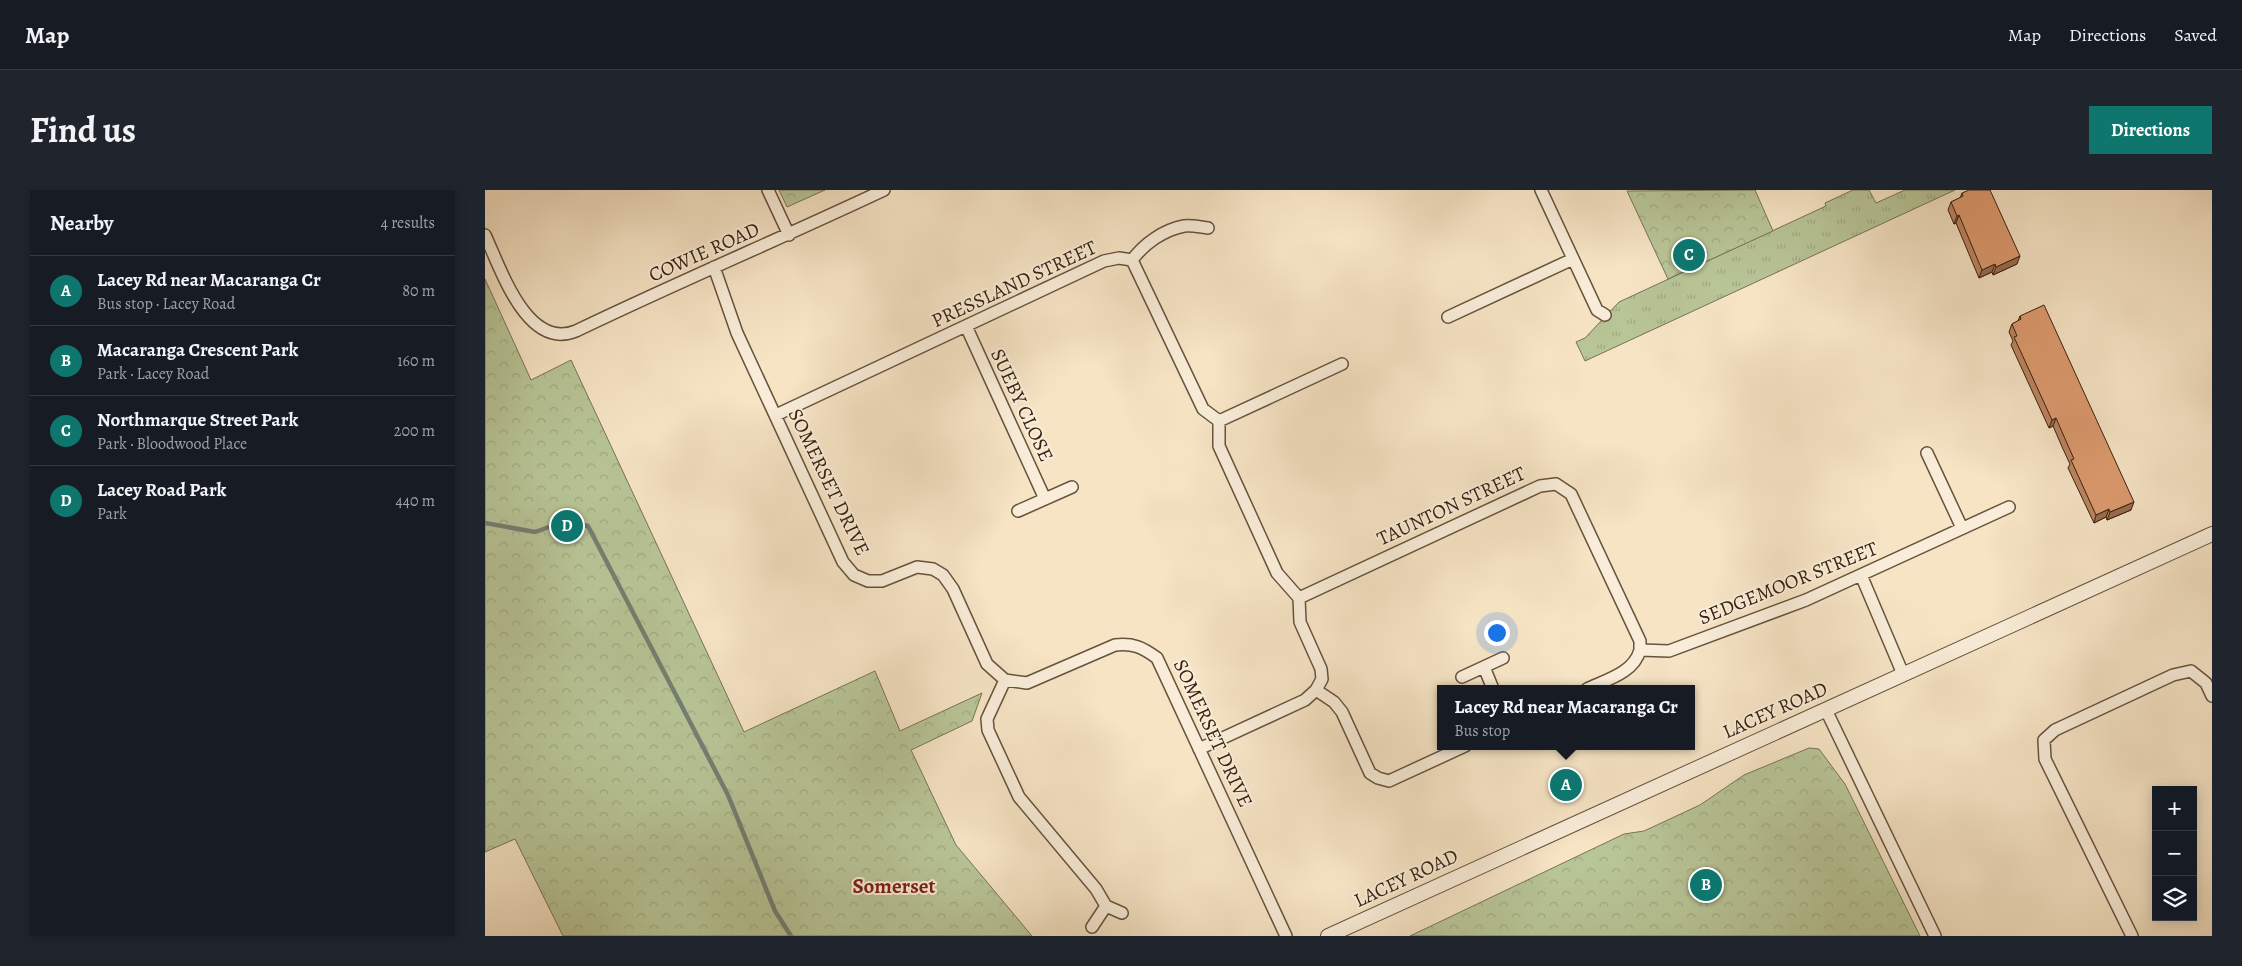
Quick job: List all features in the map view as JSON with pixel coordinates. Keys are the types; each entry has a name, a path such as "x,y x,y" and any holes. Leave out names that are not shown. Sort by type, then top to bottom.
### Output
{"street":[{"path":"768,190 789,235"},
{"name":"COWIE ROAD","path":"485,235 518,302 537,326 555,334 570,333 789,235 884,190"},
{"path":"1541,190 1597,310 1605,315"},
{"path":"1208,228 1184,226 1143,246 1132,260 1203,409 1219,421"},
{"name":"PRESSLAND STREET","path":"776,415 1104,261 1119,258 1132,260"},
{"path":"1448,317 1573,259"},
{"name":"SOMERSET DRIVE","path":"714,267 730,315 843,562 855,575 868,581 881,581 917,568 933,569 943,575 953,588 987,664 1005,680 1027,683 1115,645 1130,643 1143,647 1157,658 1286,936"},
{"name":"SUEBY CLOSE","path":"966,326 1045,499"},
{"path":"1219,421 1342,364"},
{"path":"1199,749 1305,700 1316,690 1322,679 1321,669 1300,622 1299,598 1277,572 1219,446 1219,421"},
{"path":"1927,453 1962,528"},
{"name":"TAUNTON STREET","path":"1299,598 1540,486 1557,484 1571,494 1640,641 1640,650"},
{"path":"1018,511 1072,487"},
{"name":"SEDGEMOOR STREET","path":"1640,650 1669,650 1806,600 2009,507"},
{"name":"LACEY ROAD","path":"1328,936 2212,534"},
{"path":"1861,576 1903,674"},
{"path":"1595,685 1627,670 1638,659 1640,650"},
{"path":"1461,677 1503,658"},
{"path":"1484,667 1491,685"},
{"path":"2132,936 2045,759 2044,740 2055,730 2173,675 2191,671 2205,683 2212,696"},
{"path":"1005,680 987,719 988,730 1019,797 1095,888 1106,906 1122,913"},
{"path":"1316,690 1334,702 1341,712 1370,773 1378,778 1389,781 1456,750"},
{"path":"1826,710 1935,936"},
{"path":"1092,927 1106,906"}],"green space":[{"path":"779,190 825,190 787,207"},
{"path":"1755,190 1773,231 1668,279 1627,191"},
{"path":"1853,190 1869,190 1876,203 1905,190 1955,190 1585,361 1576,342 1585,338 1619,302 1826,206 1825,203"},
{"path":"485,279 531,380 571,360 744,732 875,671 900,731 982,693 972,721 911,750 956,845 1032,936 563,936 515,839 485,852"},
{"path":"1809,748 1819,749 1845,784 1920,936 1410,936 1624,834 1644,831 1700,805 1744,775"}],"building":[{"path":"1969,190 1990,190 2020,256 1996,267 1995,264 1982,270 1959,215 1957,216 1951,202 1963,196 1962,193"},
{"path":"2044,305 2134,502 2110,512 2109,509 2096,515 2071,460 2074,459 2056,418 2052,420 2014,337 2017,336 2012,324 2021,319 2020,316"}],"waterway":[{"path":"485,523 535,532 566,521 588,526 728,795 775,911 791,936"}],"place":[{"name":"Northmarque Street Park","path":"1689,255"},
{"name":"Lacey Road Park","path":"567,526"},
{"name":"Lacey Rd near Macaranga Cr","path":"1566,785"},
{"name":"Macaranga Crescent Park","path":"1706,885"}],"district":[{"name":"Somerset","path":"894,886"}]}
